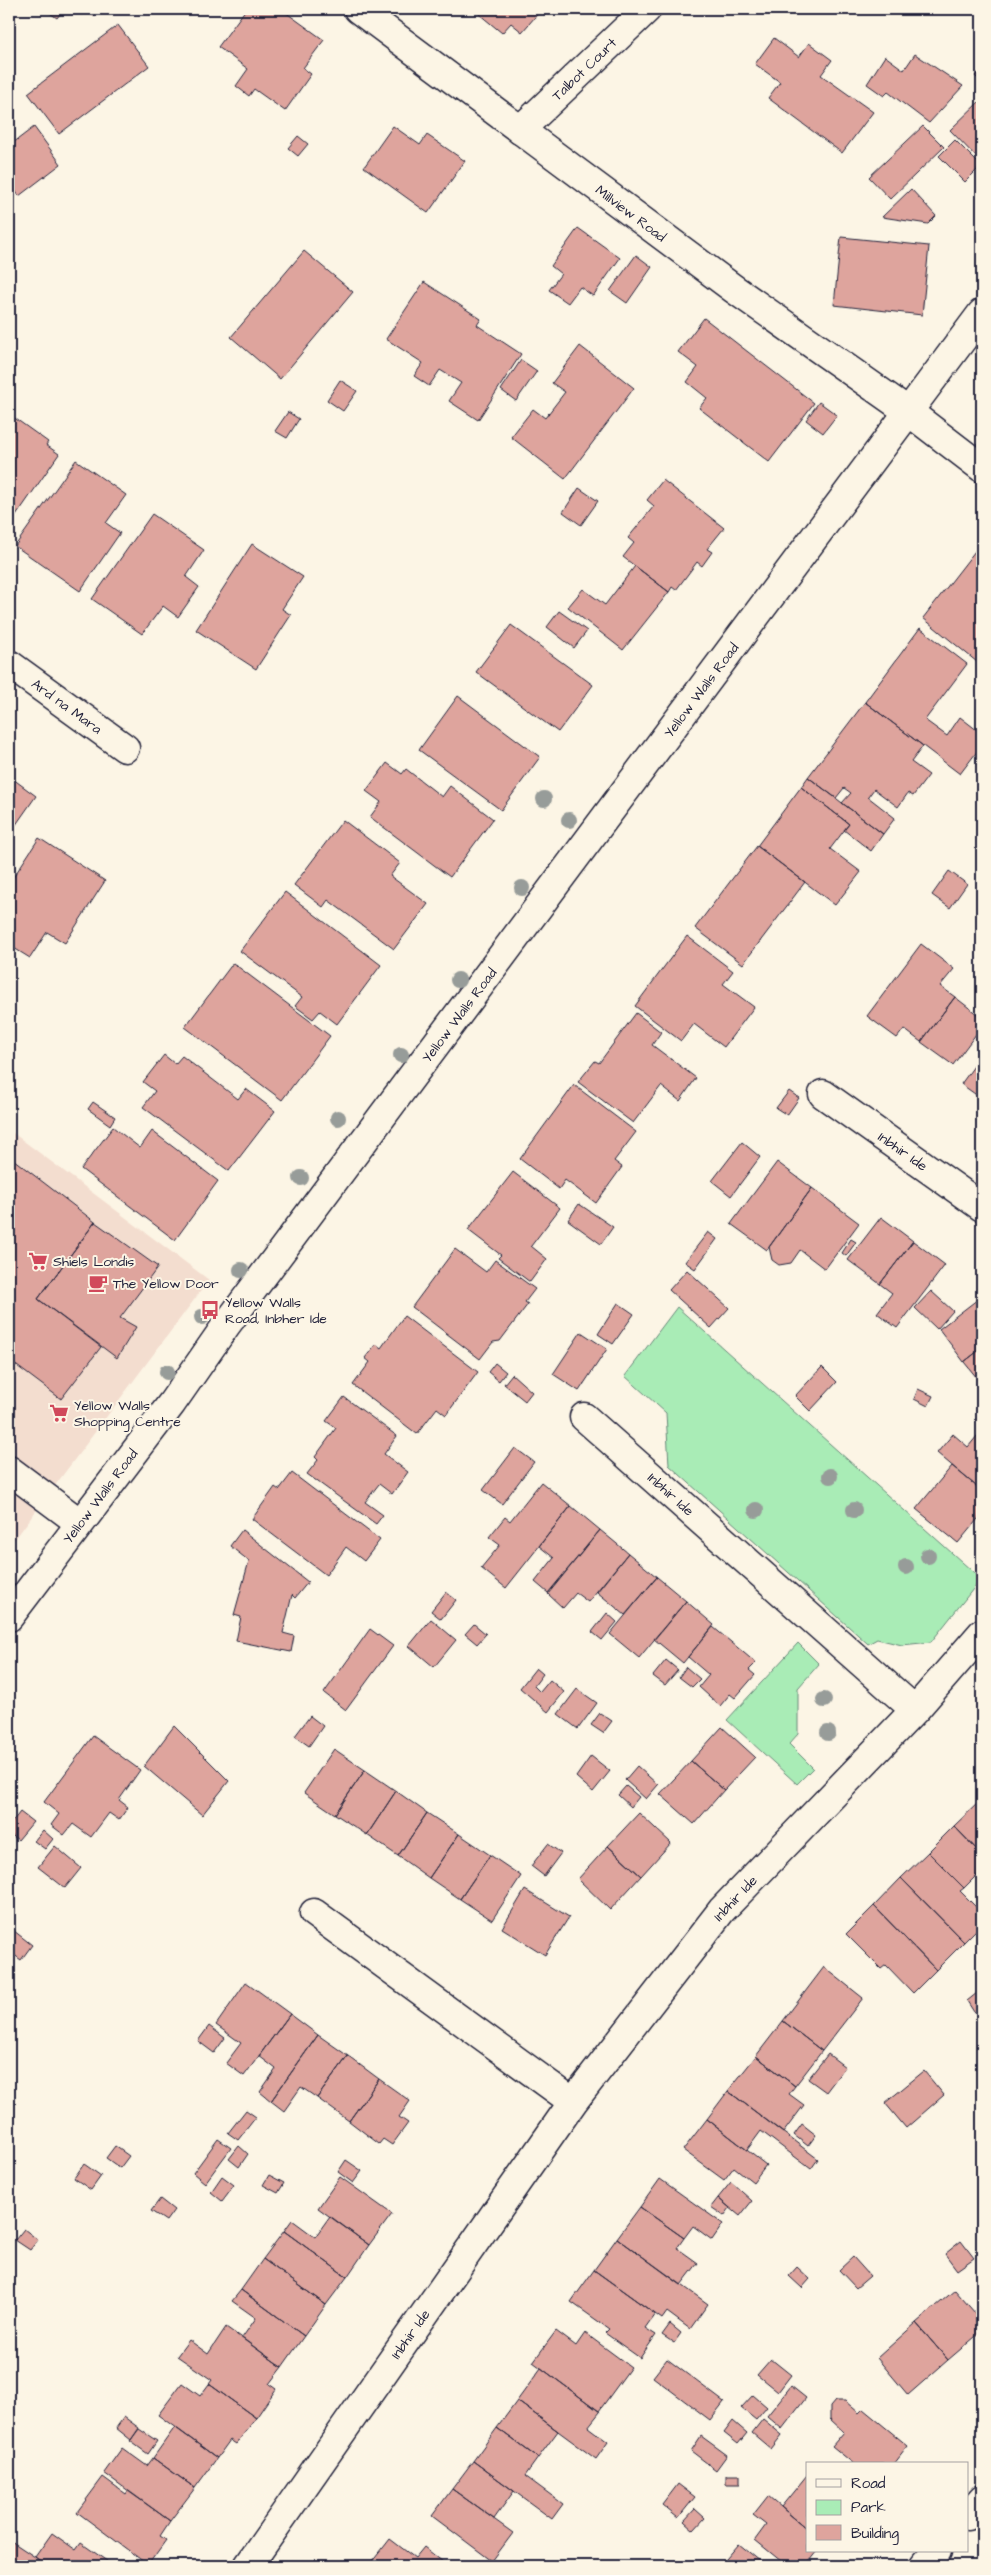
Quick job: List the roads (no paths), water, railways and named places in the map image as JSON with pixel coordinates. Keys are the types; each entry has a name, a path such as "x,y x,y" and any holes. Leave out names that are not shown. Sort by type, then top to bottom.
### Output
{"street":[{"name":"Millview Road","path":"358,9 734,289 909,412 982,468"},
{"name":"Talbot Court","path":"520,130 647,9"},
{"name":"Yellow Walls Road","path":"9,1617 172,1403 239,1308 982,312"},
{"name":"Ard na Mara","path":"9,664 125,748"},
{"name":"Inbhir Ide","path":"823,1094 982,1207"},
{"name":"Inbhir Ide","path":"584,1417 915,1710"},
{"path":"9,1470 80,1523"},
{"name":"Inbhir Ide","path":"248,2566 573,2102 722,1910 915,1710 982,1633"},
{"path":"314,1913 573,2102"},
{"path":"924,2566 936,2552"}],"place":[{"name":"Shiels Londis","path":"38,1261"},
{"name":"The Yellow Door","path":"98,1283"},
{"name":"Yellow Walls Road, Inbher Ide","path":"210,1310"},
{"name":"Yellow Walls Shopping Centre","path":"59,1413"}]}
